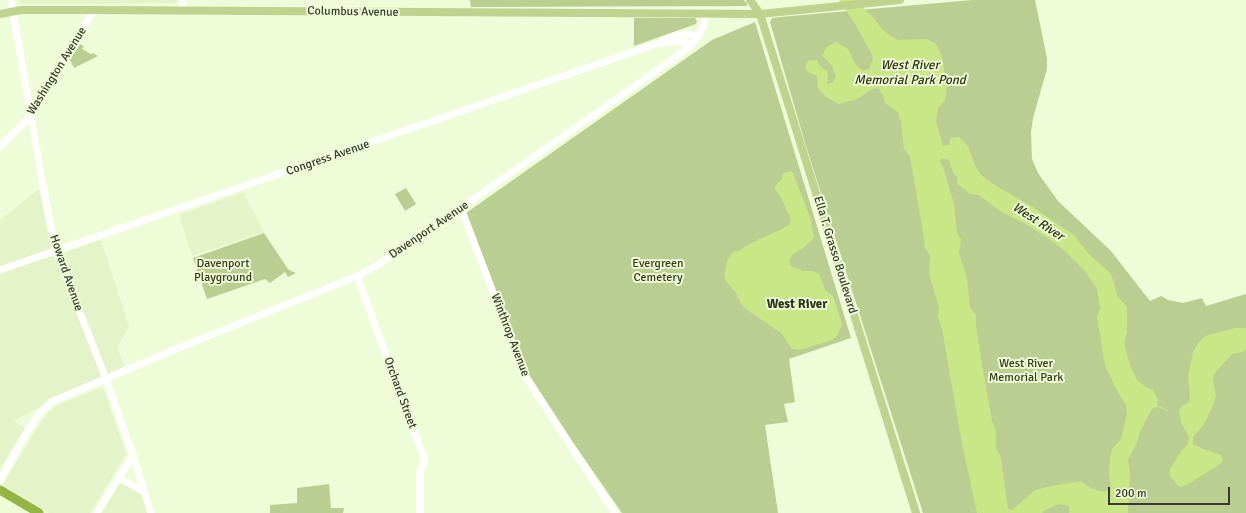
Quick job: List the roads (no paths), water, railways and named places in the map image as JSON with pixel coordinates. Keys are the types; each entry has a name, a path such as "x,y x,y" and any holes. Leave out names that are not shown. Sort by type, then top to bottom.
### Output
{"highway":[{"path":"0,490 39,513"}],"main road":[{"name":"Howard Avenue","path":"11,0 56,251 106,379 133,455 151,513"},
{"path":"183,0 183,10"},
{"name":"Ella T. Grasso Boulevard","path":"750,0 760,14 916,513"},
{"path":"706,13 760,14 900,0"},
{"name":"Columbus Avenue","path":"0,14 21,10 706,13"},
{"name":"Washington Avenue","path":"0,147 24,123 42,98 94,10"},
{"name":"Davenport Avenue","path":"0,480 30,427 47,405 106,379 357,276 376,266 679,56 698,36 704,25 706,13"},
{"name":"Congress Avenue","path":"0,270 656,44 677,35 687,34 698,36"},
{"name":"Congress Avenue","path":"656,44 676,41 692,44"},
{"name":"Winthrop Avenue","path":"461,208 525,376 615,513"},
{"name":"Orchard Street","path":"357,276 425,461 420,472 420,513"},
{"path":"97,513 133,455"},
{"path":"119,478 144,492"}],"water":[{"name":"West River Memorial Park Pond","path":"839,0 859,0 866,11 873,17 882,29 898,40 927,39 936,44 942,57 947,88 945,100 938,108 936,121 943,146 949,145 950,138 959,137 968,146 980,174 993,184 1031,206 1074,235 1088,253 1111,274 1118,297 1127,307 1127,332 1124,343 1130,365 1137,380 1153,390 1158,399 1157,407 1152,409 1128,460 1130,473 1128,513 1069,513 1069,506 1059,504 1045,510 1042,513 977,513 962,443 942,329 938,316 939,307 929,274 930,255 925,248 910,157 904,148 901,122 898,112 885,103 883,95 878,88 872,89 857,99 839,104 826,97 818,88 817,76 808,72 805,67 808,61 817,60 820,66 827,71 827,84 832,83 836,77 832,66 822,55 827,47 836,42 848,49 856,65 863,71 869,69 873,58 854,22","holes":["941,158 949,160 953,172 957,177 957,183 970,194 979,195 1000,211 1024,223 1065,251 1085,271 1097,289 1100,308 1097,317 1105,365 1115,387 1126,405 1127,414 1121,439 1112,449 1109,475 1111,489 1104,492 1090,488 1081,481 1052,486 1035,490 1012,510 1008,509 1001,458 996,448 996,430 992,421 982,364 976,326 976,315 970,308 967,278 959,253 961,239 957,233 954,204 943,167 940,162"]},
{"path":"791,171 794,174 810,217 814,237 803,248 792,255 789,264 802,271 812,271 819,274 826,291 833,296 842,324 838,335 832,340 800,350 792,349 781,333 741,304 736,293 726,281 724,274 728,259 733,252 739,251 751,243 789,225 791,218 782,199 775,189 775,186 782,179 783,173"},
{"path":"1235,328 1246,328 1246,349 1243,352 1232,354 1214,374 1213,381 1216,396 1214,403 1203,426 1193,437 1193,444 1221,455 1223,459 1221,463 1214,468 1186,485 1182,487 1178,486 1170,475 1170,469 1182,450 1188,444 1189,437 1181,422 1179,412 1181,407 1189,402 1190,393 1188,376 1193,352 1205,336"}],"waterway":[{"path":"1157,406 1168,411"}],"district":[{"name":"West River","path":"797,305"}],"park label":[{"name":"Davenport Playground","path":"223,271"},
{"name":"Evergreen Cemetery","path":"658,271"},
{"name":"West River Memorial Park","path":"1026,371"}]}
